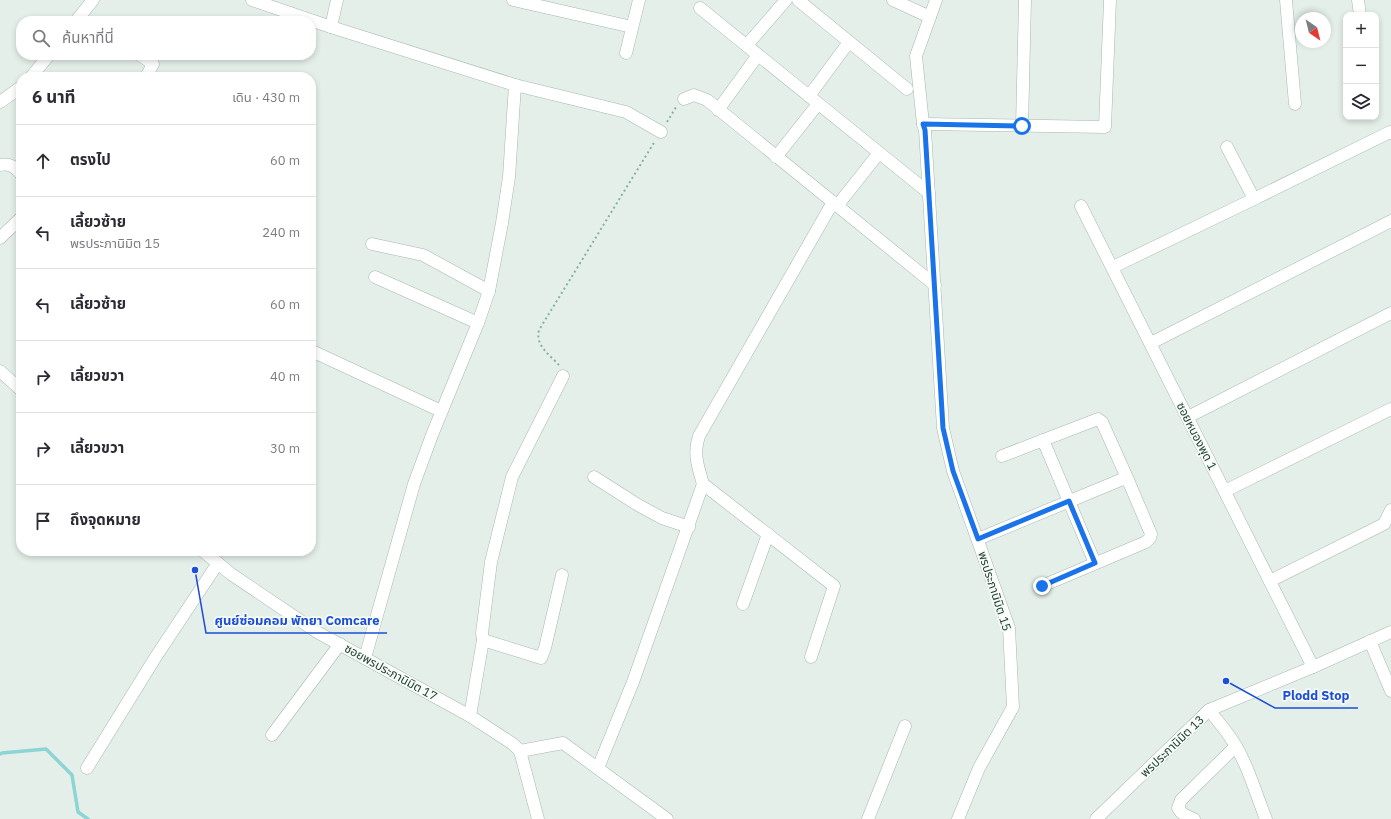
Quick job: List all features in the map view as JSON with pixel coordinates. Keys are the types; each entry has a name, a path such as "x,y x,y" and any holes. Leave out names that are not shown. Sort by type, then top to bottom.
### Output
{"street":[{"path":"84,16 93,0"},
{"path":"252,0 299,16"},
{"path":"331,27 337,0"},
{"path":"513,0 632,27"},
{"path":"626,53 638,0"},
{"path":"747,46 786,0"},
{"path":"798,0 907,90"},
{"path":"893,0 930,16"},
{"name":"พรประภานิมิต 15","path":"936,0 916,56 923,124 925,130 943,428 953,471 1009,628 1013,707 979,768 958,819"},
{"path":"1022,126 1025,0"},
{"path":"923,124 1105,128 1110,0"},
{"path":"1286,0 1294,104"},
{"path":"1358,0 1360,12"},
{"path":"700,8 929,193"},
{"path":"316,22 515,85 626,112 661,132"},
{"path":"776,157 814,100 849,42"},
{"path":"718,110 758,55"},
{"path":"35,72 44,60"},
{"path":"148,60 154,64 149,72"},
{"path":"365,658 414,484 441,412 478,324 489,291 509,177 515,85"},
{"path":"0,102 16,90"},
{"path":"684,99 691,96 698,96 707,100 935,285"},
{"path":"1113,267 1390,132 1391,133"},
{"path":"1227,147 1254,199"},
{"path":"598,768 634,682 703,484 695,451 699,436 835,204 879,153"},
{"path":"0,165 10,165 16,168"},
{"name":"ซอยหนองพุด 1","path":"1081,206 1313,667"},
{"path":"1151,343 1391,220"},
{"path":"0,238 16,223"},
{"path":"372,244 423,255 489,291"},
{"path":"375,277 478,324"},
{"path":"1188,417 1391,312"},
{"path":"316,353 441,412"},
{"path":"0,370 16,385"},
{"path":"470,716 483,640 482,633 491,562 512,477 563,376"},
{"path":"1225,491 1391,409"},
{"path":"1002,456 1096,419 1101,420 1151,536 1146,542 1042,586"},
{"path":"1043,440 1095,563"},
{"path":"594,477 638,505 662,518 689,527"},
{"path":"978,539 1123,479 1128,480"},
{"path":"703,484 834,586 811,657"},
{"path":"1270,581 1384,524 1391,510"},
{"path":"743,604 768,534"},
{"name":"ซอยพรประภานิมิต 17","path":"209,556 231,574 317,632 470,716 513,744 520,751"},
{"path":"87,768 155,658 218,563"},
{"path":"483,640 541,658 545,648 562,575"},
{"name":"พรประภานิมิต 13","path":"1096,819 1208,710 1313,667 1391,632"},
{"path":"1370,641 1391,691"},
{"path":"272,735 340,644"},
{"path":"1208,710 1236,746 1266,819"},
{"path":"868,819 905,726"},
{"path":"538,819 520,751 563,743 667,819"},
{"path":"1194,819 1180,812 1178,808 1181,800 1236,746"}],"path":[{"path":"563,376 559,365 538,342 537,336 539,330 661,132 678,105 684,99"}],"waterway":[{"path":"0,754 46,749 72,775 78,812 88,819"}],"place":[{"name":"ศูนย์ซ่อมคอม พัทยา Comcare","path":"195,570"},
{"name":"Plodd Stop","path":"1226,681"}],"route":[{"path":"1022,126 923,124 925,130 935,275 943,428 953,471 978,539 1069,501 1095,563 1042,586"}]}
